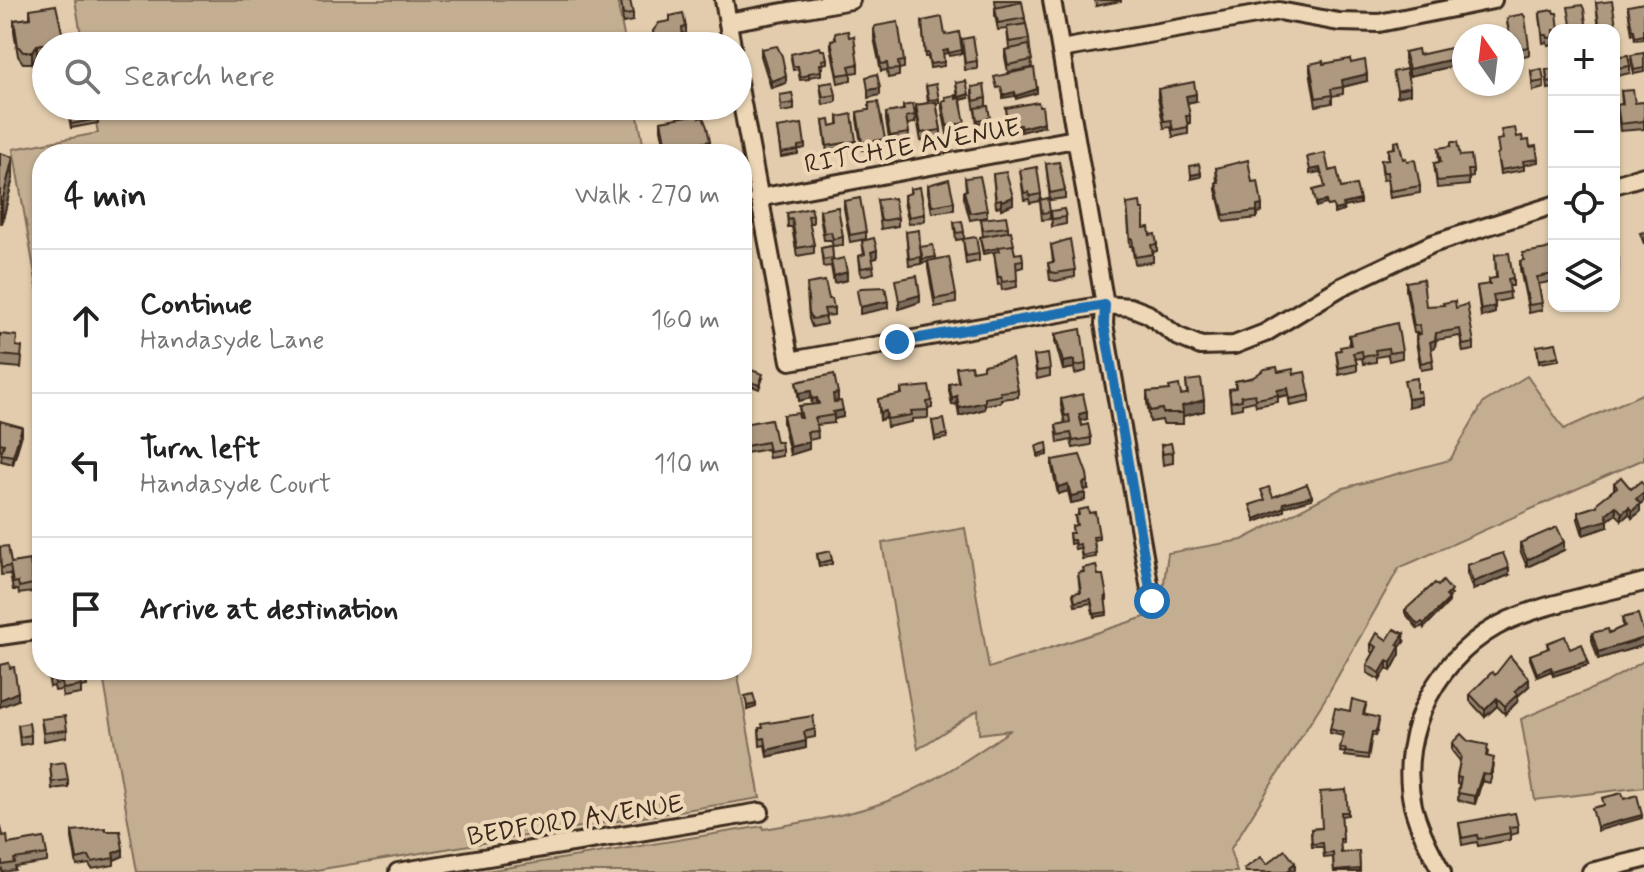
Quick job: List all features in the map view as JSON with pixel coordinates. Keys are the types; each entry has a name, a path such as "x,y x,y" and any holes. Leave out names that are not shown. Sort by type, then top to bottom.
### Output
{"street":[{"path":"724,0 730,32"},
{"path":"728,22 851,0"},
{"path":"1052,0 1152,601"},
{"path":"1061,49 1279,11 1339,22 1379,23 1493,0"},
{"path":"745,120 749,144"},
{"name":"RITCHIE AVENUE","path":"758,198 1075,139"},
{"path":"752,163 790,361 1105,305 1130,307 1148,314 1177,336 1201,346 1234,345 1265,333 1341,287 1419,250 1548,207"},
{"path":"1620,183 1644,176"},
{"path":"1442,872 1418,825 1410,778 1413,737 1420,715 1443,673 1477,639 1509,620 1644,582"},
{"path":"0,636 32,631"},
{"name":"BEDFORD AVENUE","path":"398,872 760,812"},
{"path":"1591,872 1644,859"}],"shaded area":[{"path":"75,0 617,0 623,32 81,32"},
{"path":"96,120 639,120 643,144 40,144 98,133"},
{"path":"32,145 32,258 13,149"},
{"path":"1527,376 1564,429 1644,393 1644,459 1399,568 1325,699 1230,850 1237,872 480,872 849,813 898,797 928,783 1011,730 979,734 978,710 918,749 882,543 965,528 989,668 1160,612 1168,553 1242,540 1340,489 1450,460 1483,403"},
{"path":"1644,661 1644,787 1535,800 1521,719 1605,683"},
{"path":"104,680 739,680 760,798 304,872 137,872"}],"building":[{"path":"630,0 633,14 623,15 621,2"},
{"path":"1612,1 1616,24 1599,24 1596,3"},
{"path":"1022,2 1025,18 998,23 995,8"},
{"path":"1644,3 1644,35 1635,37 1628,6"},
{"path":"56,5 62,32 32,32 32,52 23,52 18,46 14,20 31,18 30,9"},
{"path":"1582,5 1586,24 1571,24 1568,7"},
{"path":"1553,10 1557,13 1558,24 1548,24 1548,38 1543,35 1541,12"},
{"path":"683,13 686,27 682,28 682,32 653,32 659,23 670,21 670,16"},
{"path":"1523,14 1525,17 1529,47 1524,48 1524,24 1508,24 1509,17"},
{"path":"942,17 945,35 959,32 962,50 943,51 944,62 930,64 928,53 925,53 922,21"},
{"path":"898,22 904,61 898,62 899,69 888,70 887,63 881,64 874,30 875,26"},
{"path":"1026,24 1029,39 1009,42 1007,27"},
{"path":"848,31 849,37 854,36 858,64 849,66 851,73 838,75 831,40 836,39 835,33"},
{"path":"973,37 977,61 965,63 962,39"},
{"path":"1029,45 1032,60 1008,65 1005,50"},
{"path":"777,46 786,76 771,81 761,49"},
{"path":"820,47 825,50 827,59 820,64 821,71 800,77 798,66 793,66 791,54"},
{"path":"1452,48 1452,59 1409,69 1404,52 1418,49 1419,55"},
{"path":"1644,53 1644,68 1634,70 1631,55"},
{"path":"1628,55 1630,66 1620,68 1620,56"},
{"path":"1350,59 1351,63 1365,60 1367,74 1342,80 1343,87 1331,89 1332,95 1316,98 1310,64"},
{"path":"1034,68 1037,89 1016,96 1015,92 1003,95 1001,87 997,88 994,77"},
{"path":"1406,69 1410,87 1397,90 1393,72"},
{"path":"1542,69 1544,81 1533,83 1531,71"},
{"path":"877,74 880,88 868,90 866,77"},
{"path":"966,81 969,94 959,97 956,83"},
{"path":"833,82 836,95 823,97 820,84"},
{"path":"1194,82 1196,94 1186,96 1190,116 1186,116 1188,127 1173,130 1171,120 1164,121 1158,89"},
{"path":"936,84 939,99 929,100 926,86"},
{"path":"984,85 986,98 974,101 972,87"},
{"path":"1633,90 1635,103 1644,102 1644,121 1620,124 1621,91"},
{"path":"792,93 794,103 781,105 780,95"},
{"path":"956,95 956,99 960,98 965,123 947,126 942,101 946,101 945,97"},
{"path":"878,102 885,139 862,143 857,112 869,110 869,103"},
{"path":"936,102 941,130 921,133 916,105"},
{"path":"1038,102 1042,106 1044,122 1021,128 1021,125 1009,127 1006,108"},
{"path":"913,104 915,115 906,117 909,133 890,136 886,113 904,110 903,106"},
{"path":"988,106 990,118 977,120 975,108"},
{"path":"852,114 856,141 827,146 823,121 830,120 831,126 839,124 838,117"},
{"path":"70,120 93,120 71,124"},
{"path":"704,120 710,141 666,144 661,121"},
{"path":"802,124 805,145 798,146 798,150 781,153 777,128"},
{"path":"1515,128 1517,137 1522,136 1523,141 1529,140 1530,147 1536,146 1538,159 1523,161 1524,166 1500,170 1497,140 1503,139 1501,130"},
{"path":"1399,141 1403,159 1415,160 1420,186 1390,191 1387,172 1383,172 1381,160 1389,159 1388,149 1395,148 1394,142"},
{"path":"1451,142 1457,142 1460,156 1471,155 1473,170 1468,170 1469,178 1437,181 1434,163 1441,162 1438,148 1451,146"},
{"path":"0,153 13,157 2,202 0,202"},
{"path":"1325,153 1329,171 1337,169 1341,188 1356,185 1360,200 1334,210 1333,205 1327,206 1326,201 1316,203 1313,190 1325,187 1320,168 1310,170 1307,157"},
{"path":"1248,160 1252,182 1258,181 1262,205 1257,206 1257,211 1224,215 1216,183 1219,183 1216,168"},
{"path":"1059,162 1065,190 1050,193 1046,164"},
{"path":"1199,164 1201,173 1191,175 1190,166"},
{"path":"1037,167 1041,194 1030,196 1029,192 1024,193 1020,170"},
{"path":"1006,172 1013,197 996,200 993,174"},
{"path":"980,176 987,210 970,213 964,191 967,190 965,178"},
{"path":"949,179 954,202 932,206 928,185"},
{"path":"920,187 925,214 909,217 904,195 911,193 910,189"},
{"path":"860,198 866,232 850,235 844,201"},
{"path":"894,198 898,218 881,221 877,200"},
{"path":"1048,198 1050,212 1042,213 1040,200"},
{"path":"1140,202 1141,209 1144,209 1144,228 1149,227 1150,235 1155,234 1157,244 1151,245 1153,254 1135,257 1127,204"},
{"path":"838,207 843,237 833,239 831,232 824,233 820,210"},
{"path":"811,208 813,215 808,216 814,245 797,248 792,219 788,220 787,213"},
{"path":"1064,209 1066,217 1052,219 1051,211"},
{"path":"1006,216 1008,227 983,230 981,219"},
{"path":"962,221 964,232 956,233 954,222"},
{"path":"919,230 921,257 909,259 906,232"},
{"path":"1011,231 1014,245 983,251 980,237"},
{"path":"976,237 979,254 966,256 963,239"},
{"path":"874,238 877,250 871,252 874,266 861,268 859,256 865,254 862,241"},
{"path":"1070,239 1075,270 1050,272 1048,263 1054,262 1051,245"},
{"path":"933,245 936,257 923,259 920,247"},
{"path":"1013,245 1015,254 1022,253 1023,260 1016,261 1017,280 1002,282 998,277 994,252 999,251 998,247"},
{"path":"832,246 833,258 823,260 821,248"},
{"path":"1548,249 1548,275 1537,277 1542,303 1529,305 1520,261 1524,260 1523,253"},
{"path":"1509,253 1513,278 1508,279 1510,292 1493,295 1495,306 1481,310 1477,286 1490,284 1489,279 1497,278 1495,255"},
{"path":"949,257 956,295 935,299 928,261"},
{"path":"844,258 847,272 834,276 831,261"},
{"path":"917,276 920,295 899,301 895,280"},
{"path":"1423,279 1426,306 1455,301 1456,308 1467,304 1474,343 1463,345 1460,329 1436,333 1435,340 1430,342 1433,360 1421,363 1416,335 1421,334 1419,325 1414,326 1406,282"},
{"path":"825,281 834,308 824,309 826,317 812,319 807,284"},
{"path":"885,287 888,301 860,307 857,291 861,288"},
{"path":"1397,323 1402,351 1389,353 1388,348 1375,350 1376,354 1363,357 1362,351 1353,353 1357,364 1339,368 1336,351 1351,345 1349,335"},
{"path":"1081,329 1086,364 1075,366 1074,360 1063,362 1055,334"},
{"path":"0,334 17,336 16,346 22,347 21,357 0,355"},
{"path":"1556,343 1559,356 1539,360 1537,346"},
{"path":"1048,354 1050,369 1037,371 1034,356"},
{"path":"1012,359 1018,390 1000,392 1001,395 985,398 985,402 959,408 957,396 952,398 949,384 959,382 956,367 971,365 972,371 983,369 983,365"},
{"path":"1277,367 1278,372 1293,369 1294,374 1305,372 1310,395 1290,399 1288,388 1277,390 1278,395 1256,399 1255,394 1241,396 1242,400 1231,402 1229,389 1236,388 1235,381 1252,378 1265,369"},
{"path":"752,370 763,374 759,385 752,383"},
{"path":"834,374 838,393 833,394 834,402 841,401 843,410 815,418 818,431 807,432 809,442 790,447 783,415 798,413 802,418 799,406 819,404 817,398 812,399 811,391 799,393 796,382"},
{"path":"1417,378 1417,392 1420,391 1421,397 1408,399 1404,380"},
{"path":"1201,379 1204,400 1182,406 1183,413 1163,413 1162,409 1150,411 1147,392 1170,390 1169,387 1179,385 1181,395 1188,394 1186,381"},
{"path":"929,386 932,401 927,402 928,410 911,411 912,415 887,419 886,411 880,412 878,399 902,394 901,389"},
{"path":"1083,394 1087,412 1079,414 1082,426 1088,424 1091,438 1073,441 1071,433 1058,435 1056,425 1070,422 1069,415 1065,416 1061,399"},
{"path":"771,419 776,442 781,442 782,449 769,451 767,442 752,445 752,422"},
{"path":"944,419 947,434 935,437 932,421"},
{"path":"0,421 22,427 13,456 1,454 4,444 0,443"},
{"path":"1047,443 1048,451 1038,454 1036,446"},
{"path":"1171,443 1173,452 1163,454 1161,445"},
{"path":"1080,455 1088,481 1083,483 1085,493 1071,496 1068,484 1058,487 1052,460"},
{"path":"1621,477 1631,489 1641,481 1644,485 1644,493 1636,499 1640,504 1632,511 1629,507 1622,513 1616,506 1606,514 1608,520 1583,527 1578,512 1597,506 1617,487 1614,483"},
{"path":"1307,484 1312,496 1283,503 1284,507 1255,519 1250,505 1265,500 1261,490 1269,487 1273,497"},
{"path":"1088,508 1089,513 1095,512 1099,536 1093,537 1096,553 1082,556 1080,544 1075,545 1074,540 1070,540 1069,533 1073,533 1072,526 1077,525 1075,516 1079,515 1078,510"},
{"path":"1557,527 1564,542 1527,560 1520,543"},
{"path":"8,546 11,563 30,560 32,584 19,587 18,582 13,583 10,566 1,568 0,547"},
{"path":"830,551 832,560 819,563 817,554"},
{"path":"1503,553 1509,568 1473,582 1467,565"},
{"path":"1096,565 1098,575 1103,575 1107,612 1094,614 1091,599 1075,602 1073,593 1081,592 1078,573 1084,572 1083,568"},
{"path":"1443,581 1451,591 1446,596 1449,599 1424,624 1418,625 1405,610 1435,583 1438,586"},
{"path":"1638,614 1644,638 1598,652 1592,633 1608,629 1609,633 1625,626 1622,618"},
{"path":"1394,629 1404,634 1391,663 1387,661 1380,673 1367,665 1377,647 1371,644 1377,633 1387,640"},
{"path":"1565,636 1570,649 1582,644 1588,661 1553,672 1551,667 1537,673 1530,655 1549,648 1547,643"},
{"path":"1510,656 1529,679 1515,691 1518,694 1505,706 1497,698 1485,710 1470,694 1492,672 1495,675"},
{"path":"9,663 10,668 14,667 18,692 0,700 0,665"},
{"path":"54,680 80,680 81,686 63,689 62,683 55,684"},
{"path":"753,694 756,704 747,706 745,696"},
{"path":"1352,699 1366,703 1363,714 1379,718 1375,732 1372,732 1368,755 1345,752 1346,749 1340,748 1344,733 1330,729 1335,708 1350,711"},
{"path":"65,716 67,730 44,733 41,719"},
{"path":"813,716 815,729 804,732 806,741 767,750 765,738 760,739 759,728 763,728 762,724"},
{"path":"29,723 31,735 20,737 18,725"},
{"path":"1461,734 1468,741 1488,745 1486,756 1494,758 1490,775 1482,774 1475,796 1458,793 1461,756 1452,743"},
{"path":"65,762 68,780 52,782 50,764"},
{"path":"1346,790 1348,812 1341,812 1341,853 1359,851 1360,869 1334,871 1333,853 1324,854 1323,843 1312,844 1311,829 1322,828 1320,792"},
{"path":"1622,793 1624,799 1637,795 1642,815 1597,827 1592,808 1604,805 1602,798"},
{"path":"1515,813 1518,826 1509,827 1510,833 1478,839 1477,835 1462,838 1459,823"},
{"path":"0,826 3,836 7,835 8,844 44,838 47,854 14,859 15,863 2,865"},
{"path":"105,828 105,831 120,831 123,849 113,853 114,858 92,862 89,856 77,859 72,831"},
{"path":"1285,850 1295,863 1287,872 1246,872 1244,869 1261,857 1267,864"}],"route":[{"path":"897,342 1105,305 1104,324 1152,601"}]}
